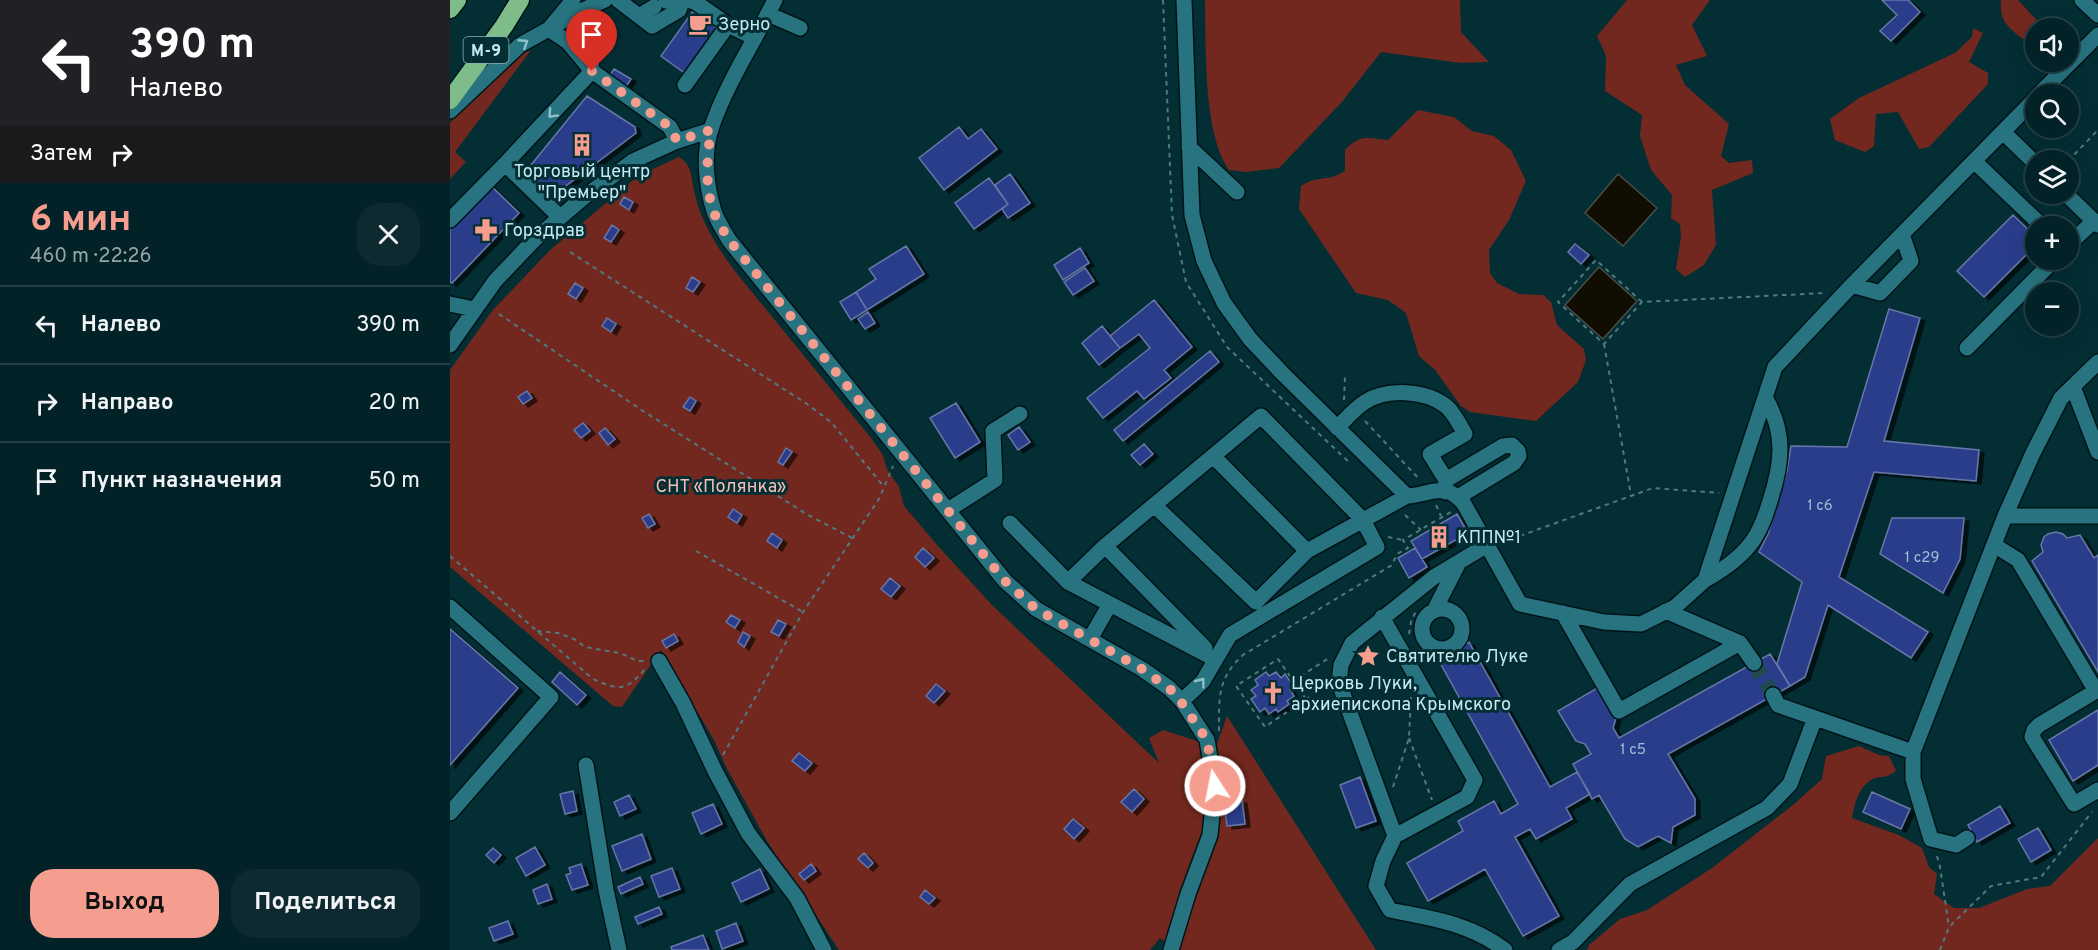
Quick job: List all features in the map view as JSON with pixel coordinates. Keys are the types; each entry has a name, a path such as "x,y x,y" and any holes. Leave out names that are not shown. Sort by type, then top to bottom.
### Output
{"highway":[{"path":"450,9 456,0"},
{"name":"М-9","path":"450,100 504,26 520,0"}],"street":[{"path":"450,111 520,45 549,29 577,5 605,0"},
{"path":"775,0 754,38 711,130 707,171 715,214 729,240 1005,581 1036,609 1142,669 1169,688 1182,701 1207,740 1215,786 1210,835 1188,894 1171,950"},
{"path":"1184,0 1192,215 1204,261 1224,303 1250,339 1407,496"},
{"path":"2082,0 2098,15"},
{"path":"631,6 652,26 690,1 754,38"},
{"path":"631,6 662,3"},
{"path":"577,5 581,32 592,71"},
{"path":"768,14 800,28"},
{"path":"686,85 728,25"},
{"path":"549,29 568,42 592,71 670,127 677,141"},
{"path":"2049,84 2098,34"},
{"path":"450,220 592,71"},
{"path":"1705,580 1775,367 1849,288 2025,109"},
{"path":"450,345 495,280 535,239 584,197 633,161 677,141 711,130"},
{"path":"2003,132 2025,153"},
{"path":"1189,147 1237,192"},
{"path":"1974,161 2032,216"},
{"path":"505,164 560,218"},
{"path":"2076,204 2096,223 2079,236"},
{"path":"1849,288 1880,294 1911,261 1902,234"},
{"path":"1967,348 2044,270"},
{"path":"450,304 474,309"},
{"path":"1967,838 1956,845 1931,839 1913,780 1913,752 2005,516 2033,453 2061,398 2098,362"},
{"path":"2073,387 2098,452"},
{"path":"1337,428 1366,401 1395,393 1429,398 1447,407 1465,434 1430,454 1488,546 1520,604 1604,622 1641,624 1675,607 1705,580 1724,569 1753,541 1762,525 1778,475 1780,459 1775,415 1766,399"},
{"path":"948,510 995,480 993,430 1020,414"},
{"path":"1068,582 1105,546 1261,416 1363,520 1377,547 1230,635"},
{"path":"1213,456 1306,551"},
{"path":"1182,701 1203,681 1230,635 1256,602 1306,551 1407,496 1428,491 1453,493"},
{"path":"1154,505 1256,602"},
{"path":"2005,516 2098,516"},
{"path":"1010,523 1068,582 1215,658"},
{"path":"1994,545 2018,560 2096,691 2039,725 2032,737 2074,804 2098,790"},
{"path":"1105,546 1215,658"},
{"path":"1395,836 1339,683 1341,665 1352,642 1382,617 1434,577 1488,546"},
{"path":"1442,611 1447,586 1459,562"},
{"path":"1090,639 1110,604"},
{"path":"450,607 551,697 450,813"},
{"path":"1666,611 1740,643 1754,663"},
{"path":"1563,613 1619,711 1740,643"},
{"path":"1382,617 1475,780 1467,797 1395,836 1383,861 1376,886 1390,910 1457,924 1487,937 1505,950"},
{"path":"656,661 683,703 748,833 797,898 824,950"},
{"path":"1773,696 1778,705 1913,752"},
{"path":"1559,950 1573,942 1630,884 1767,808 1790,784 1815,718"},
{"path":"586,765 606,890 620,950"}],"path":[{"path":"1163,0 1172,215 1186,282 1227,347 1352,464"},
{"path":"2079,150 2098,130"},
{"path":"570,252 797,397 832,423 884,487"},
{"path":"1631,495 1604,344 1558,302 1596,260 1642,302"},
{"path":"1604,344 1642,302 1849,288"},
{"path":"499,314 682,436 808,515 854,539"},
{"path":"1345,376 1343,398 1420,479 1442,517"},
{"path":"715,771 803,612 854,539 884,487 899,449"},
{"path":"1488,546 1653,488 1734,494"},
{"path":"1220,737 1221,690 1224,677 1232,665 1243,655 1392,565 1397,554 1408,548 1403,540 1442,517 1453,493"},
{"path":"1394,504 1421,530"},
{"path":"696,551 803,612"},
{"path":"450,556 593,679 612,687 625,688 656,661"},
{"path":"537,631 558,633 585,646 620,653 638,661 656,661"},
{"path":"1293,681 1352,642"},
{"path":"1306,699 1278,659 1236,686 1265,728 1311,696"},
{"path":"1409,738 1437,813"},
{"path":"1940,950 1949,927 1991,886 2041,877 2098,805"},
{"path":"1931,839 1940,867 1949,927"}],"green space":[{"path":"1205,0 1460,0 1461,32 1489,62 1461,63 1381,52 1341,103 1279,168 1246,172 1229,170 1214,134 1210,112 1206,64"},
{"path":"1627,0 1710,0 1692,25 1707,56 1676,65 1685,85 1729,124 1721,156 1729,163 1752,160 1753,173 1712,190 1716,245 1704,265 1685,277 1676,269 1681,236 1680,224 1671,218 1672,195 1651,170 1640,136 1642,115 1605,91 1606,56 1597,36"},
{"path":"2001,0 2018,0 2035,18 2025,18 2025,38 2013,31 2006,23"},
{"path":"1973,28 1983,33 1969,62 1988,73 1988,84 1929,147 1919,149 1898,112 1876,114 1874,146 1865,152 1835,140 1830,119 1859,98 1955,53 1972,37"},
{"path":"531,50 455,152 466,162 450,179 450,123 494,74 513,57"},
{"path":"1418,110 1454,117 1472,131 1494,136 1511,150 1526,181 1509,220 1489,250 1490,273 1497,283 1519,294 1543,295 1551,302 1557,325 1584,349 1586,360 1578,382 1536,421 1470,412 1461,406 1435,370 1419,356 1406,313 1388,300 1356,293 1299,209 1301,186 1345,171 1345,150 1350,145 1365,138 1388,140"},
{"name":"СНТ «Полянка»","path":"679,157 689,167 700,212 721,251 871,438 883,455 887,469 899,487 904,506 938,546 992,605 1159,763 1149,738 1163,730 1216,747 1227,716 1376,950 1175,950 1160,938 1150,950 839,950 767,841 726,767 714,740 661,650 622,707 613,706 450,567 450,370 492,311 549,251 638,176"},
{"path":"1859,746 1879,755 1889,756 1896,771 1873,779 1864,786 1856,801 1852,818 1899,835 1922,848 1929,867 1937,874 1934,894 1954,908 1979,908 2027,889 2050,886 2098,838 2098,950 1587,950 1589,945 1620,919 1647,910 1712,868 1793,805 1822,779 1826,756"}],"shaded area":[{"path":"1618,174 1657,208 1623,246 1585,213"},
{"path":"1599,267 1637,301 1603,339 1565,305"}],"building":[{"path":"1882,0 1908,0 1920,12 1891,41 1880,31 1897,15"},
{"path":"693,11 718,29 686,74 661,56"},
{"path":"614,69 631,79 625,88 608,78"},
{"name":"Торговый центр \"Премьер\"","path":"587,96 635,127 636,133 555,194 536,181 532,175 531,165"},
{"path":"959,127 968,139 981,129 997,149 944,190 919,158"},
{"path":"1010,174 1030,203 1008,218 1002,209 1008,204 995,185"},
{"path":"989,178 1008,204 974,229 955,203"},
{"path":"490,185 519,213 452,283 450,282 450,227"},
{"path":"624,197 633,202 629,210 620,204"},
{"path":"2013,215 2025,226 2025,256 1984,297 1957,271"},
{"path":"612,225 619,230 611,242 604,238"},
{"path":"1575,244 1589,255 1581,264 1568,252"},
{"path":"906,246 924,274 867,310 856,292 876,279 869,269"},
{"path":"1080,248 1089,263 1063,280 1054,265"},
{"path":"1085,268 1094,281 1073,295 1064,282"},
{"path":"692,277 700,282 693,292 686,288"},
{"path":"575,283 583,288 576,299 568,294"},
{"path":"856,292 867,310 851,320 840,302"},
{"path":"1154,300 1192,347 1164,370 1171,378 1144,399 1137,391 1103,418 1087,398 1150,348 1139,334 1120,348 1110,336"},
{"path":"1889,309 1920,318 1884,441 1979,450 1976,481 1874,472 1839,577 1928,632 1911,658 1828,605 1805,677 1790,686 1777,664 1802,582 1759,552 1768,534 1787,471 1791,446 1847,447"},
{"path":"868,312 875,323 865,329 858,319"},
{"path":"607,318 616,324 611,332 602,326"},
{"path":"1102,326 1120,348 1099,365 1082,343"},
{"path":"1210,351 1219,362 1123,441 1114,430"},
{"path":"527,391 532,398 523,404 518,397"},
{"path":"690,397 696,401 690,411 683,407"},
{"path":"956,403 980,442 955,458 930,418"},
{"path":"583,423 590,431 581,438 574,430"},
{"path":"1019,427 1030,442 1018,450 1008,435"},
{"path":"605,428 615,439 608,445 599,433"},
{"path":"1144,444 1153,454 1140,465 1131,455"},
{"path":"786,448 792,452 783,465 778,462"},
{"path":"733,509 742,515 737,523 728,517"},
{"path":"649,514 655,524 648,528 642,518"},
{"name":"КПП№1","path":"1457,514 1468,533 1422,559 1411,541"},
{"path":"1892,518 1964,518 1960,559 1943,593 1880,554"},
{"path":"2056,532 2067,538 2080,535 2094,558 2098,555 2098,672 2032,561 2043,552 2041,545 2044,537"},
{"path":"772,533 782,540 777,548 767,541"},
{"path":"923,548 934,558 925,567 915,557"},
{"path":"1415,548 1427,567 1409,578 1398,558"},
{"path":"890,578 900,586 891,597 881,589"},
{"path":"731,615 740,620 735,628 726,622"},
{"path":"778,620 786,624 779,636 771,632"},
{"path":"450,629 518,688 450,765"},
{"path":"743,632 750,636 744,647 738,642"},
{"path":"674,634 678,641 666,648 662,641"},
{"path":"1469,642 1550,787 1577,772 1590,794 1566,808 1572,819 1536,839 1530,829 1515,837 1559,916 1523,936 1485,869 1428,901 1407,863 1463,831 1458,821 1494,801 1501,814 1518,804 1438,659"},
{"path":"1770,654 1790,686 1668,754 1695,799 1695,815 1673,827 1671,843 1658,836 1638,847 1625,839 1599,795 1592,799 1573,764 1591,754 1585,744 1576,741 1558,711 1599,687 1616,718 1613,728 1619,738"},
{"path":"560,672 586,695 577,705 552,682"},
{"name":"Церковь Луки, архиепископа Крымского","path":"1266,672 1269,676 1276,672 1281,678 1285,674 1294,687 1290,690 1294,696 1287,701 1289,704 1278,712 1276,709 1269,714 1265,708 1260,712 1251,699 1256,696 1251,690 1258,685 1255,680"},
{"path":"936,684 945,691 934,703 926,696"},
{"path":"2098,710 2098,765 2073,781 2049,740"},
{"path":"799,753 812,763 805,771 792,761"},
{"path":"1360,777 1376,821 1356,828 1340,785"},
{"path":"1134,789 1144,799 1132,812 1121,802"},
{"path":"573,791 577,811 565,814 560,794"},
{"path":"1872,792 1910,809 1901,829 1863,812"},
{"path":"629,795 636,809 620,816 614,802"},
{"path":"1242,800 1245,824 1227,826 1224,802"},
{"path":"713,804 722,824 701,834 692,813"},
{"path":"2000,806 2010,823 1977,842 1968,825"},
{"path":"1073,819 1084,828 1074,839 1064,829"},
{"path":"2038,828 2051,850 2031,862 2018,839"},
{"path":"642,834 651,859 622,871 612,846"},
{"path":"535,847 545,865 526,876 516,858"},
{"path":"493,848 501,855 494,863 486,855"},
{"path":"864,853 873,863 868,868 858,859"},
{"path":"581,864 588,885 572,890 566,875 571,873 569,868"},
{"path":"811,864 816,871 804,880 799,874"},
{"path":"672,868 680,889 659,897 651,876"},
{"path":"760,869 769,889 741,902 732,883"},
{"path":"640,877 643,884 621,894 618,887"},
{"path":"547,884 552,899 538,904 533,890"},
{"path":"925,890 935,898 929,904 920,897"},
{"path":"659,907 662,914 638,924 635,917"},
{"path":"508,921 513,934 494,941 489,928"},
{"path":"736,923 743,941 722,949 716,931"},
{"path":"703,935 709,950 672,950 671,947"}],"tunnel":[{"path":"1754,663 1773,695"}],"place":[{"name":"Зерно","path":"700,24"},
{"name":"Торговый центр \"Премьер\"","path":"582,145"},
{"name":"Горздрав","path":"486,230"},
{"name":"КПП№1","path":"1439,537"},
{"name":"Святителю Луке","path":"1368,656"},
{"name":"Церковь Луки, архиепископа Крымского","path":"1273,693"}],"route":[{"path":"592,71 670,127 677,141 711,130 707,171 709,190 715,214 729,240 1005,581 1036,609 1142,669 1175,693 1207,740 1215,786"}]}
